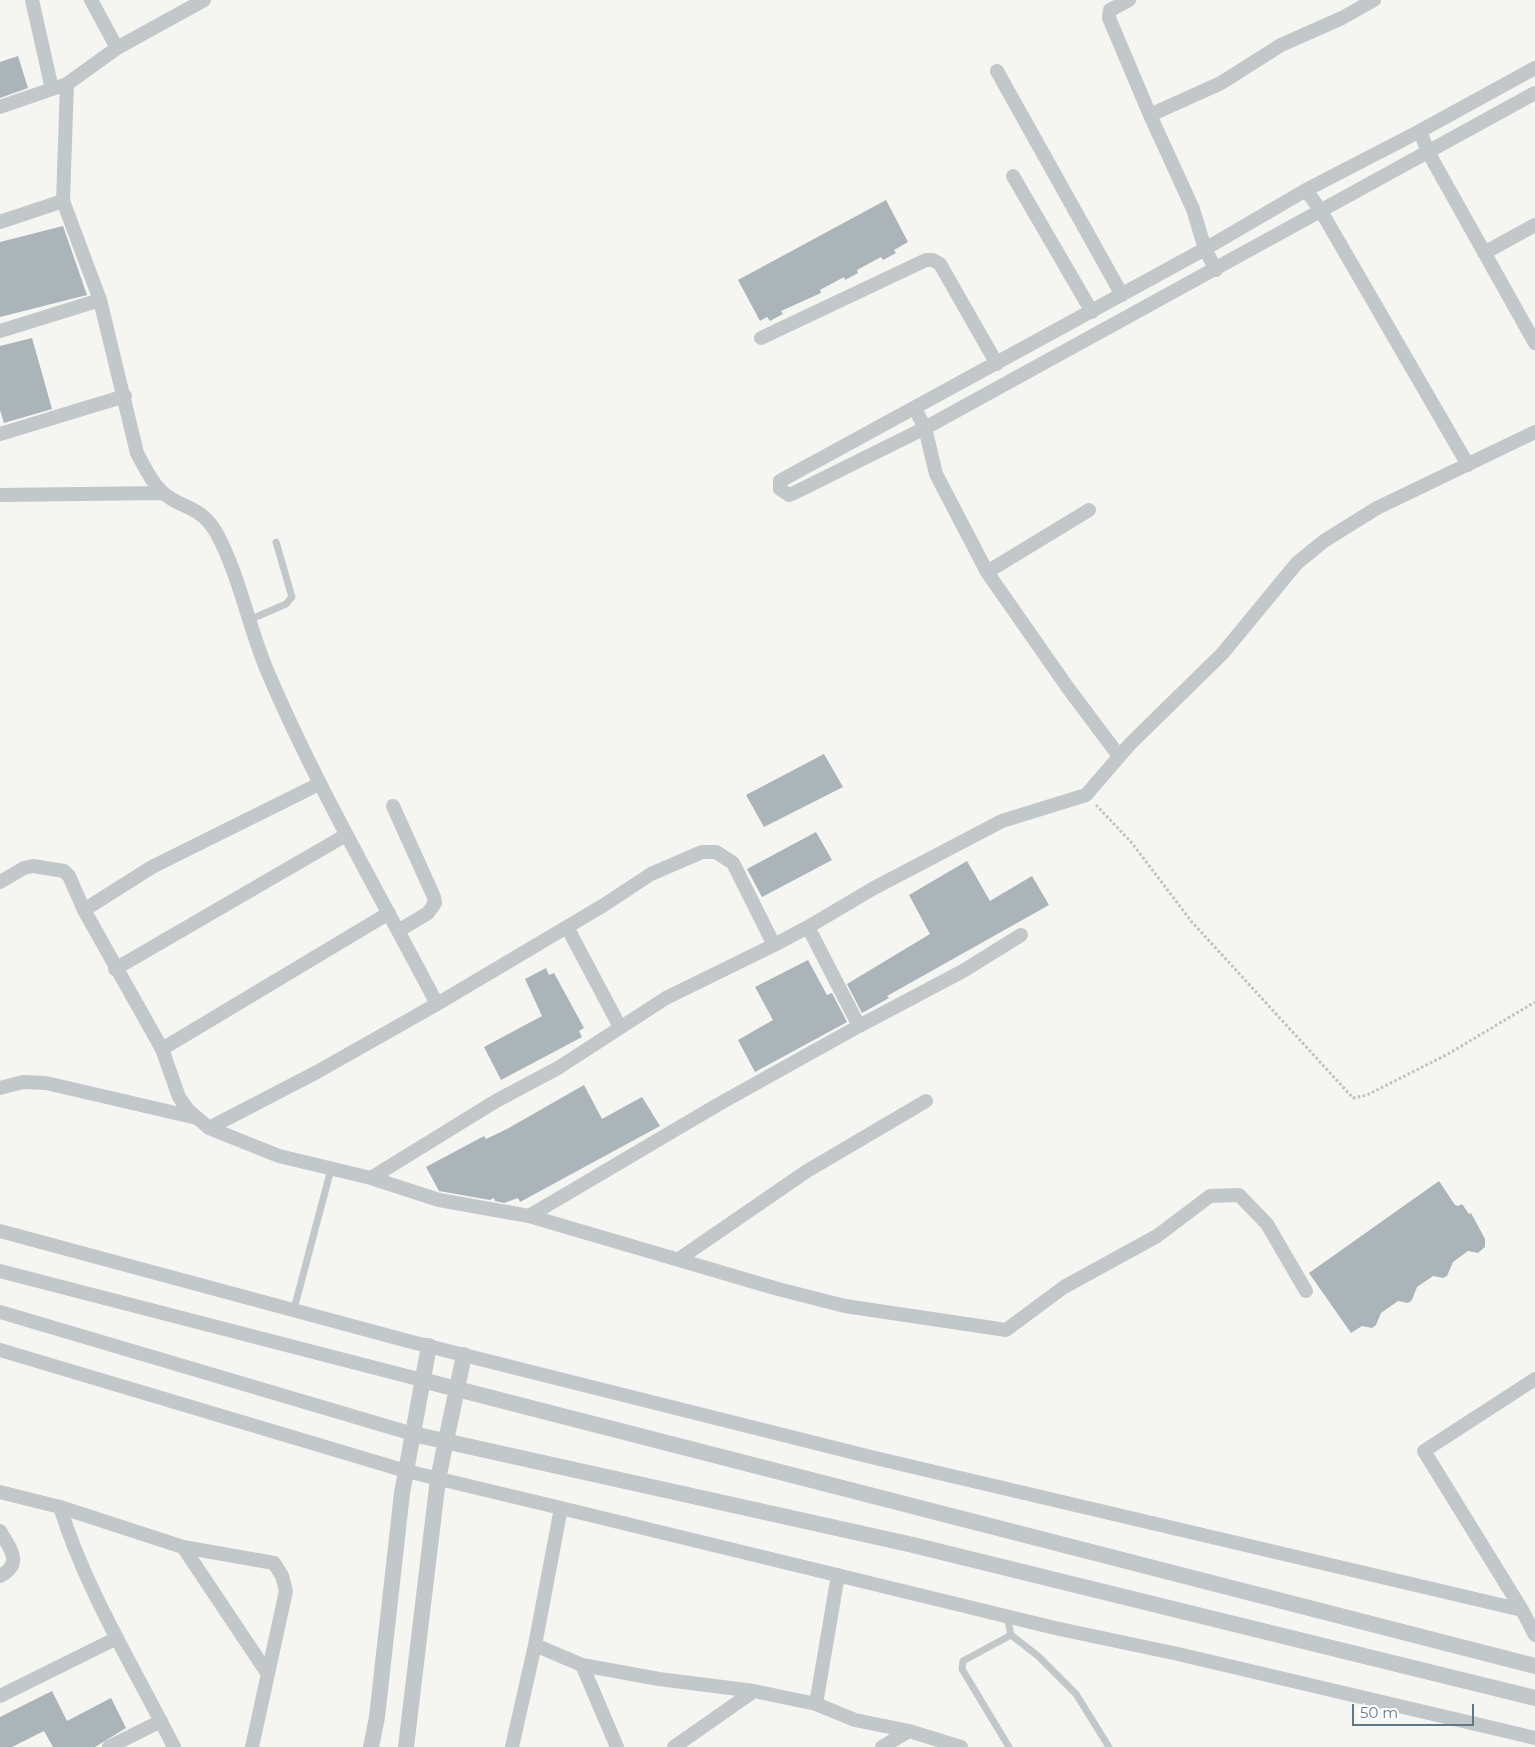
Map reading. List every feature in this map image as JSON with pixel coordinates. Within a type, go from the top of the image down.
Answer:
[{"type":"street","points":[[32,0],[52,89]]},
{"type":"street","points":[[91,0],[117,48]]},
{"type":"street","points":[[0,107],[67,84],[117,48],[204,0]]},
{"type":"street","points":[[1129,0],[1110,10],[1109,18],[1150,115],[1193,209],[1205,249],[1216,270]]},
{"type":"street","points":[[1150,115],[1221,83],[1281,45],[1342,18],[1374,0]]},
{"type":"street","points":[[1535,68],[1420,131],[1306,190],[1092,312],[780,481],[780,490],[789,495],[794,493],[925,428],[1216,270],[1535,93]]},
{"type":"street","points":[[997,72],[1122,295]]},
{"type":"street","points":[[67,84],[63,201],[100,300],[138,453],[148,474],[162,492],[202,514],[216,531],[226,551],[248,620],[266,668],[319,784],[437,1004]]},
{"type":"street","points":[[1420,131],[1428,152],[1535,343]]},
{"type":"street","points":[[1013,176],[1092,312]]},
{"type":"street","points":[[1306,190],[1321,211],[1468,464]]},
{"type":"street","points":[[0,222],[63,201]]},
{"type":"street","points":[[1484,253],[1535,225]]},
{"type":"street","points":[[761,338],[926,260],[933,260],[940,264],[997,364]]},
{"type":"street","points":[[0,331],[100,300]]},
{"type":"street","points":[[0,434],[125,396]]},
{"type":"street","points":[[915,409],[925,428],[936,474],[987,572],[1068,688],[1119,756]]},
{"type":"street","points":[[370,1178],[496,1101],[558,1068],[666,998],[774,945],[874,888],[1002,821],[1086,795],[1119,756],[1222,654],[1296,564],[1324,541],[1377,508],[1535,432]]},
{"type":"street","points":[[0,495],[162,492]]},
{"type":"street","points":[[987,572],[1089,510]]},
{"type":"street","points":[[84,910],[152,867],[319,784]]},
{"type":"street","points":[[393,806],[435,903],[428,914],[398,931]]},
{"type":"street","points":[[116,969],[346,834]]},
{"type":"street","points":[[209,1128],[317,1072],[437,1004],[567,927],[651,874],[702,852],[716,852],[733,863],[774,945]]},
{"type":"street","points":[[0,882],[24,868],[33,866],[64,871],[69,876],[84,910],[162,1049],[179,1097],[197,1118],[209,1128],[279,1156],[370,1178],[439,1200],[529,1216],[845,1306],[1006,1330],[1064,1287],[1157,1236],[1210,1196],[1239,1194],[1267,1224],[1306,1290]]},
{"type":"street","points":[[162,1049],[389,913]]},
{"type":"street","points":[[567,927],[620,1027]]},
{"type":"street","points":[[808,927],[859,1026]]},
{"type":"street","points":[[529,1216],[727,1100],[859,1026],[964,972],[1021,935]]},
{"type":"street","points":[[0,1088],[23,1082],[46,1083],[197,1118]]},
{"type":"street","points":[[679,1259],[807,1171],[926,1102]]},
{"type":"street","points":[[0,1231],[429,1346],[871,1457],[1522,1610]]},
{"type":"street","points":[[0,1271],[456,1390],[1535,1666]]},
{"type":"street","points":[[0,1312],[412,1434],[913,1545],[1535,1698]]},
{"type":"street","points":[[371,1747],[377,1717],[406,1471],[429,1346]]},
{"type":"street","points":[[0,1350],[406,1471],[1007,1616],[1535,1738]]},
{"type":"street","points":[[406,1747],[438,1479],[444,1442],[464,1355]]},
{"type":"street","points":[[1535,1378],[1424,1451],[1522,1610],[1535,1635]]},
{"type":"street","points":[[0,1492],[60,1507],[184,1547],[274,1563],[282,1576],[286,1591],[252,1747]]},
{"type":"street","points":[[60,1507],[68,1532],[117,1638],[174,1747]]},
{"type":"street","points":[[512,1747],[535,1644],[561,1508]]},
{"type":"street","points":[[0,1531],[13,1554],[14,1562],[12,1568],[0,1576]]},
{"type":"street","points":[[184,1547],[268,1674]]},
{"type":"street","points":[[816,1704],[838,1575]]},
{"type":"street","points":[[0,1696],[117,1638]]},
{"type":"street","points":[[535,1644],[582,1665],[659,1679],[754,1691],[816,1704],[855,1720],[909,1731],[961,1747]]},
{"type":"street","points":[[582,1665],[617,1747]]},
{"type":"street","points":[[674,1747],[754,1691]]},
{"type":"street","points":[[109,1747],[161,1720]]},
{"type":"street","points":[[882,1747],[909,1731]]},
{"type":"lane","points":[[248,620],[286,604],[292,597],[276,542]]},
{"type":"lane","points":[[294,1309],[331,1169]]},
{"type":"lane","points":[[1007,1616],[1010,1635],[1038,1656],[1076,1694],[1109,1747]]},
{"type":"lane","points":[[1009,1747],[962,1668],[963,1661],[1010,1635]]},
{"type":"path","points":[[1086,795],[1132,843],[1191,921],[1353,1098],[1367,1095],[1448,1054],[1535,1002]]},
{"type":"building","points":[[18,56],[28,88],[0,98],[0,62]]},
{"type":"building","points":[[886,200],[908,242],[894,250],[896,253],[883,260],[881,257],[857,270],[858,273],[845,280],[844,277],[820,290],[821,293],[781,311],[783,314],[770,321],[767,317],[760,321],[738,280]]},
{"type":"building","points":[[63,226],[87,295],[0,317],[0,242]]},
{"type":"building","points":[[32,338],[52,409],[4,423],[0,410],[0,346]]},
{"type":"building","points":[[824,754],[843,787],[764,827],[746,795]]},
{"type":"building","points":[[816,832],[832,860],[762,897],[747,869]]},
{"type":"building","points":[[967,861],[990,901],[1032,876],[1049,905],[887,996],[889,998],[862,1013],[847,984],[930,934],[909,895]]},
{"type":"building","points":[[808,960],[827,995],[832,993],[847,1022],[755,1072],[738,1040],[773,1020],[755,987]]},
{"type":"building","points":[[546,968],[549,975],[554,973],[584,1028],[579,1031],[582,1037],[501,1080],[484,1047],[542,1016],[525,979]]},
{"type":"building","points":[[584,1085],[602,1119],[642,1097],[660,1126],[520,1202],[518,1198],[504,1203],[495,1201],[494,1198],[490,1200],[439,1191],[426,1167],[484,1136],[486,1139],[507,1129]]},
{"type":"building","points":[[1439,1181],[1455,1205],[1462,1204],[1469,1214],[1471,1213],[1485,1239],[1485,1247],[1478,1253],[1468,1251],[1453,1262],[1447,1276],[1443,1278],[1433,1276],[1417,1287],[1412,1300],[1408,1303],[1398,1301],[1381,1313],[1376,1325],[1372,1328],[1362,1326],[1351,1333],[1309,1273]]},
{"type":"building","points":[[52,1691],[67,1721],[111,1698],[126,1728],[95,1747],[53,1747],[44,1731],[12,1747],[0,1747],[0,1717]]}]
